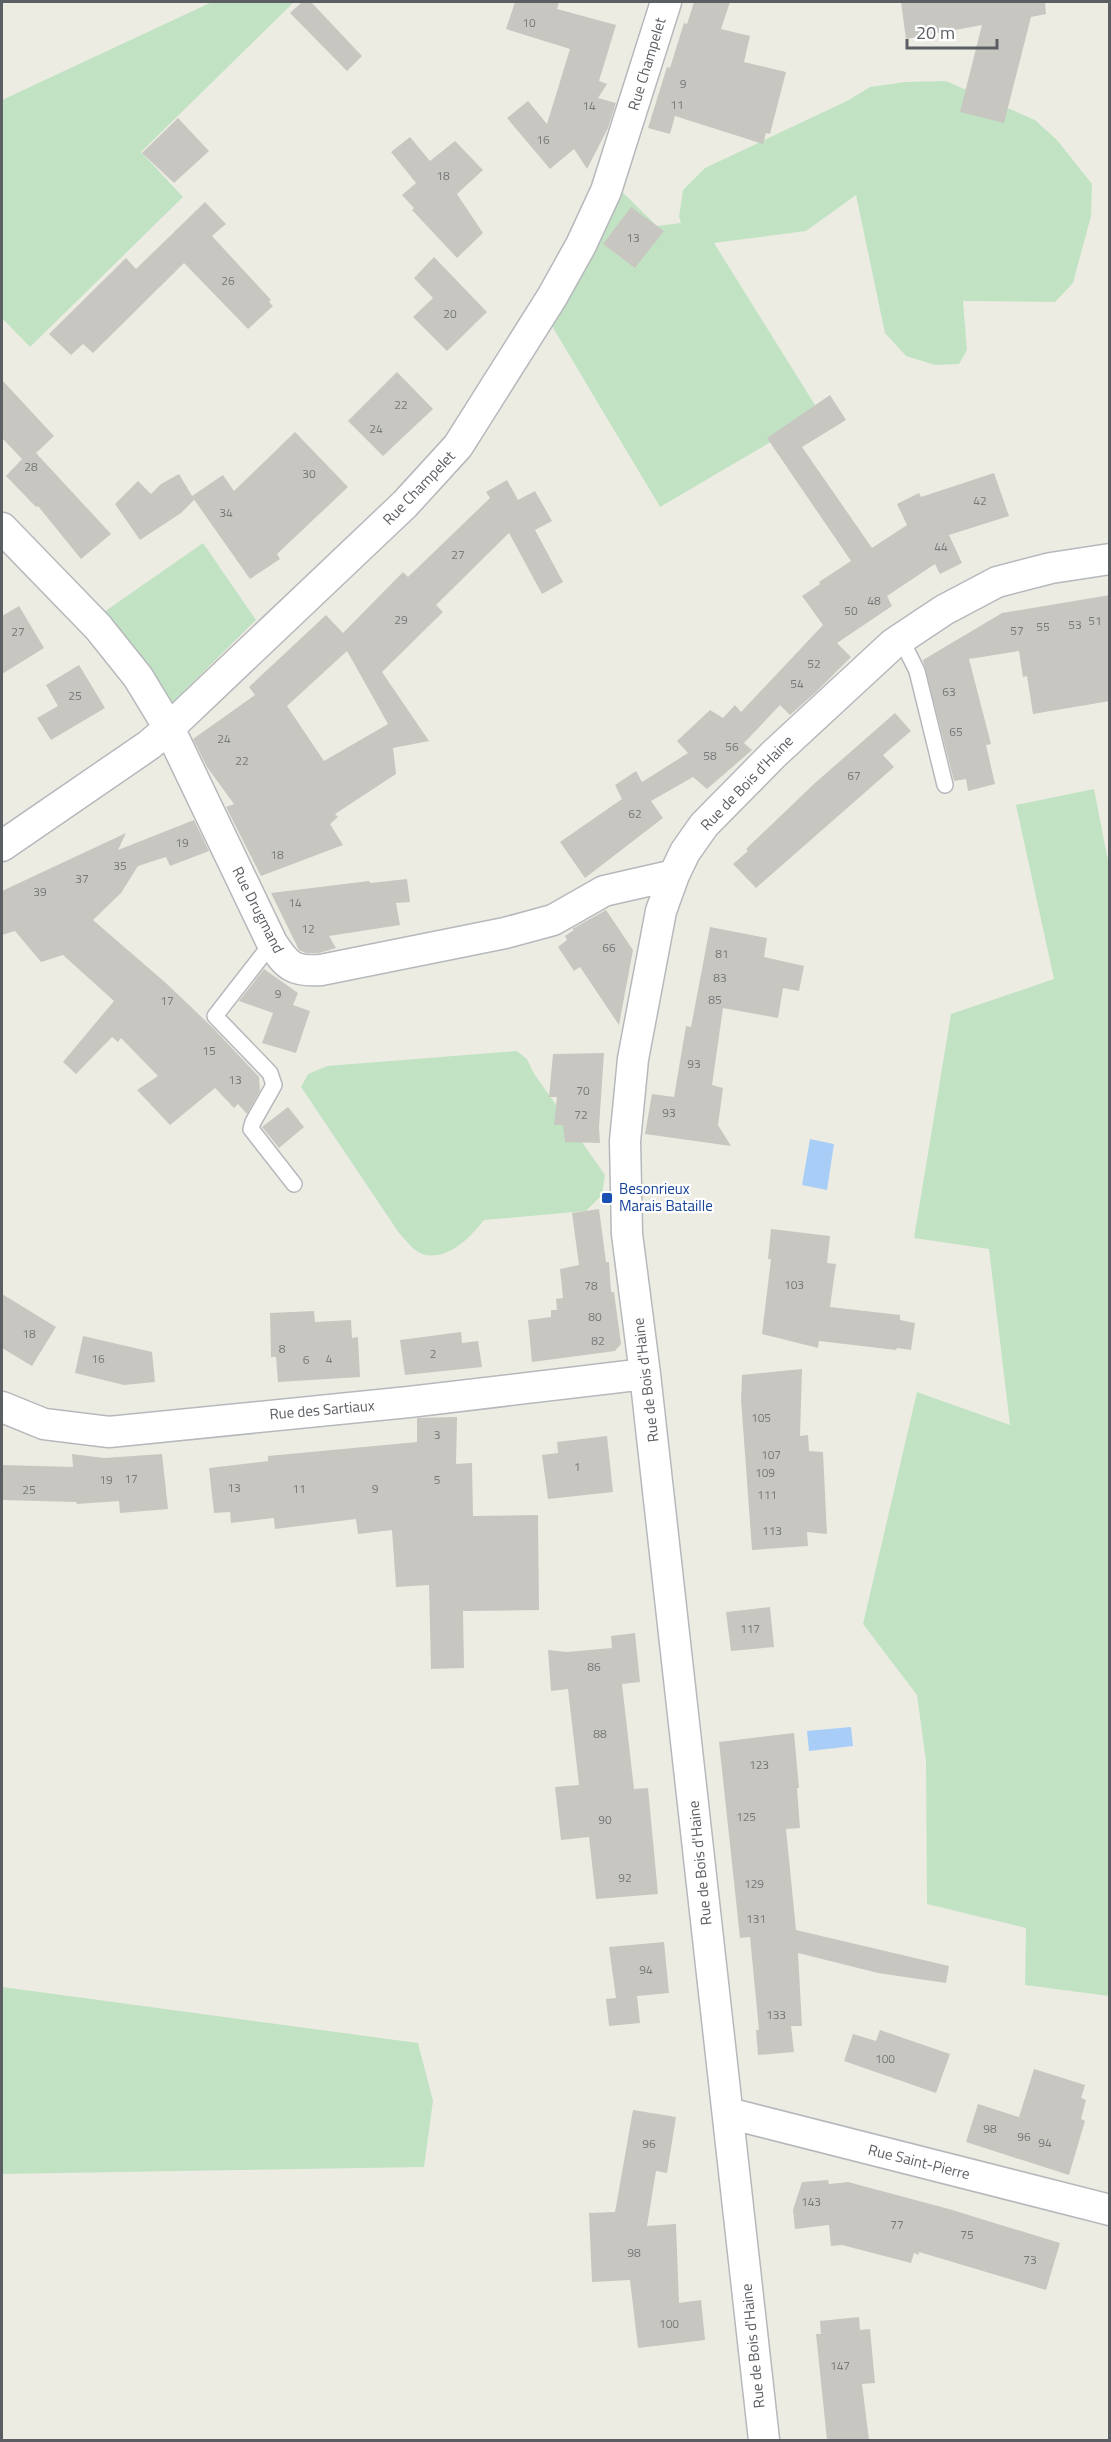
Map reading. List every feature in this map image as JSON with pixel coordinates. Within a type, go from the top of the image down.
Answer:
[{"type":"street","name":"Rue Champelet","points":[[2,846],[149,746],[430,480],[458,446],[552,297],[581,245],[606,191],[666,2]]},
{"type":"street","name":"Rue Drugmand","points":[[2,528],[98,627],[138,677],[169,728],[272,943],[291,967],[304,971],[321,970],[505,933],[553,920],[604,891],[674,875]]},
{"type":"street","name":"Rue de Bois d'Haine","points":[[764,2440],[645,1374],[627,1234],[626,1142],[633,1059],[661,911],[685,852],[712,817],[774,754],[901,639],[944,610],[997,582],[1051,568],[1110,559]]},
{"type":"street","name":"Rue des Sartiaux","points":[[2,1407],[44,1424],[74,1430],[109,1432],[409,1402],[645,1374]]},
{"type":"street","name":"Rue Saint-Pierre","points":[[728,2113],[1110,2210]]},
{"type":"lane","points":[[901,639],[917,671],[945,785]]},
{"type":"lane","points":[[272,943],[215,1016],[270,1073],[273,1079],[274,1085],[251,1129],[294,1184]]},
{"type":"green space","points":[[212,2],[294,2],[141,152],[183,197],[30,347],[2,318],[2,100]]},
{"type":"green space","points":[[946,81],[1035,120],[1057,140],[1092,184],[1091,216],[1073,283],[1055,302],[963,301],[967,350],[959,364],[935,365],[906,356],[885,333],[856,195],[806,231],[714,243],[820,413],[660,507],[543,311],[610,180],[657,226],[681,223],[679,217],[683,190],[705,168],[849,100],[870,87],[905,82]]},
{"type":"green space","points":[[203,543],[256,620],[172,703],[104,612]]},
{"type":"green space","points":[[1094,789],[1110,871],[1109,1996],[1025,1985],[1026,1928],[927,1904],[926,1761],[917,1695],[863,1624],[917,1392],[1010,1425],[989,1249],[914,1238],[951,1014],[1054,979],[1016,805]]},
{"type":"green space","points":[[517,1051],[527,1059],[533,1072],[605,1175],[602,1195],[586,1211],[484,1220],[465,1241],[448,1252],[439,1255],[420,1253],[399,1233],[301,1087],[308,1074],[327,1066]]},
{"type":"green space","points":[[2,1987],[418,2043],[433,2101],[424,2167],[2,2174]]},
{"type":"water","points":[[810,1139],[834,1144],[827,1190],[802,1185]]},
{"type":"water","points":[[851,1727],[853,1746],[809,1751],[807,1731]]},
{"type":"building","points":[[302,2],[311,2],[362,56],[347,71],[290,13]]},
{"type":"building","points":[[515,2],[559,2],[557,9],[616,25],[599,81],[607,84],[598,98],[616,103],[608,128],[587,169],[574,149],[550,169],[507,118],[528,101],[547,124],[570,49],[506,29]]},
{"type":"building","points":[[694,2],[730,2],[721,29],[750,36],[744,62],[786,72],[770,134],[766,133],[763,144],[675,116],[670,134],[648,128],[667,67],[670,68],[684,23],[687,24]]},
{"type":"building","points":[[901,2],[1045,2],[1046,14],[1031,17],[1004,123],[960,112],[982,25],[906,39]]},
{"type":"building","points":[[178,118],[209,151],[174,183],[142,153]]},
{"type":"building","points":[[410,137],[430,161],[455,141],[483,170],[457,194],[483,233],[457,258],[412,210],[414,208],[402,195],[416,183],[391,152]]},
{"type":"building","points":[[205,202],[226,224],[212,236],[271,300],[269,302],[273,306],[248,329],[184,263],[93,353],[83,344],[71,355],[49,334],[126,258],[136,269]]},
{"type":"building","points":[[631,207],[664,231],[635,268],[603,244]]},
{"type":"building","points":[[434,257],[487,312],[447,351],[413,317],[433,298],[414,278]]},
{"type":"building","points":[[397,372],[433,409],[383,456],[348,421]]},
{"type":"building","points":[[2,380],[54,436],[36,453],[111,534],[81,559],[38,506],[36,507],[6,476],[22,459],[2,438]]},
{"type":"building","points":[[830,395],[846,420],[802,447],[872,548],[907,525],[897,504],[919,493],[921,497],[994,473],[1009,516],[949,535],[962,563],[940,574],[935,564],[887,596],[892,606],[837,643],[851,657],[816,692],[790,715],[780,705],[744,743],[752,750],[707,789],[693,777],[651,801],[663,818],[585,878],[560,842],[622,799],[615,785],[636,771],[642,782],[688,753],[677,741],[710,710],[723,718],[735,705],[741,712],[823,625],[802,596],[851,561],[767,438]]},
{"type":"building","points":[[295,432],[348,487],[277,554],[280,559],[250,579],[193,498],[194,500],[181,513],[140,540],[115,504],[138,481],[151,494],[161,484],[179,474],[192,496],[223,475],[234,491]]},
{"type":"building","points":[[507,480],[518,500],[535,491],[552,521],[535,530],[563,582],[542,594],[509,533],[436,605],[443,612],[382,672],[429,741],[393,748],[396,774],[335,814],[338,817],[330,824],[343,845],[261,876],[226,807],[234,804],[207,767],[193,739],[255,695],[249,687],[326,615],[343,633],[403,572],[408,577],[490,498],[486,492]],"holes":[[[347,651],[388,724],[324,761],[287,706]]]},
{"type":"building","points":[[1110,595],[1110,701],[1033,714],[1027,676],[1023,677],[1019,651],[969,659],[991,744],[986,745],[995,784],[968,791],[966,779],[954,781],[923,660],[1002,613]]},
{"type":"building","points":[[19,606],[44,648],[2,674],[2,616]]},
{"type":"building","points":[[79,665],[105,708],[51,740],[37,718],[58,706],[46,685]]},
{"type":"building","points":[[895,713],[911,731],[883,755],[894,767],[756,888],[733,864],[815,783]]},
{"type":"building","points":[[194,820],[209,851],[170,866],[166,857],[138,866],[121,893],[93,920],[167,984],[259,1077],[260,1091],[247,1114],[238,1104],[234,1108],[215,1088],[170,1125],[137,1090],[158,1076],[121,1038],[118,1042],[112,1037],[76,1074],[63,1062],[114,1001],[63,955],[41,962],[15,931],[2,935],[2,891],[126,833],[118,850]]},
{"type":"building","points":[[407,879],[410,902],[396,903],[400,925],[329,936],[336,948],[319,953],[306,953],[299,950],[271,893],[369,881],[370,883]]},
{"type":"building","points":[[606,910],[633,950],[619,1025],[580,967],[574,971],[558,947],[567,940],[565,936],[574,930],[572,929]]},
{"type":"building","points":[[710,927],[767,938],[764,957],[804,966],[799,991],[783,988],[778,1018],[723,1008],[712,1085],[723,1088],[718,1125],[731,1146],[645,1134],[652,1094],[674,1097],[686,1026],[691,1027]]},
{"type":"building","points":[[264,969],[298,993],[293,1005],[310,1011],[296,1053],[262,1043],[273,1013],[239,1001]]},
{"type":"building","points":[[604,1053],[600,1143],[565,1142],[563,1125],[554,1125],[557,1097],[549,1097],[553,1054]]},
{"type":"building","points":[[288,1107],[304,1127],[279,1148],[262,1127]]},
{"type":"building","points":[[599,1209],[621,1344],[615,1351],[532,1362],[528,1320],[551,1317],[551,1310],[557,1310],[556,1299],[563,1298],[560,1269],[579,1265],[572,1213]]},
{"type":"building","points":[[771,1229],[830,1236],[827,1263],[836,1264],[830,1307],[900,1315],[900,1320],[915,1323],[911,1350],[819,1341],[818,1348],[762,1334],[771,1259],[768,1259]]},
{"type":"building","points":[[2,1294],[56,1327],[32,1366],[2,1348]]},
{"type":"building","points":[[314,1311],[315,1322],[351,1320],[352,1338],[358,1337],[360,1377],[278,1382],[276,1357],[271,1357],[270,1313]]},
{"type":"building","points":[[461,1332],[462,1343],[478,1341],[482,1367],[405,1375],[400,1340]]},
{"type":"building","points":[[83,1336],[152,1352],[155,1382],[124,1385],[75,1373]]},
{"type":"building","points":[[802,1369],[800,1436],[808,1435],[809,1451],[823,1452],[827,1534],[807,1532],[808,1546],[752,1550],[741,1399],[742,1375]]},
{"type":"building","points":[[457,1417],[456,1464],[472,1463],[473,1516],[538,1515],[539,1610],[463,1611],[464,1668],[431,1669],[429,1585],[396,1587],[392,1530],[358,1534],[356,1519],[275,1529],[274,1518],[231,1523],[230,1512],[214,1513],[209,1468],[268,1461],[268,1456],[417,1442],[417,1418]]},
{"type":"building","points":[[607,1436],[613,1492],[548,1499],[542,1455],[558,1453],[557,1442]]},
{"type":"building","points":[[72,1454],[104,1458],[162,1454],[168,1509],[120,1513],[119,1501],[77,1504],[76,1502],[2,1500],[2,1465],[73,1467]]},
{"type":"building","points":[[770,1607],[774,1647],[731,1651],[726,1612]]},
{"type":"building","points":[[635,1633],[640,1682],[622,1684],[634,1789],[648,1788],[658,1894],[596,1899],[589,1837],[561,1840],[555,1787],[579,1785],[568,1689],[551,1691],[548,1650],[567,1652],[612,1648],[611,1636]]},
{"type":"building","points":[[794,1733],[800,1828],[786,1829],[796,1930],[949,1966],[946,1983],[878,1973],[798,1953],[802,2026],[791,2026],[794,2052],[758,2055],[756,2030],[759,2030],[750,1937],[740,1938],[719,1742]]},
{"type":"building","points":[[664,1942],[669,1993],[616,1998],[609,1947]]},
{"type":"building","points":[[637,1996],[640,2023],[609,2026],[606,1999]]},
{"type":"building","points":[[880,2030],[950,2054],[936,2093],[844,2061],[853,2034],[876,2041]]},
{"type":"building","points":[[1034,2069],[1085,2085],[1081,2098],[1086,2100],[1081,2119],[1085,2121],[1069,2175],[966,2142],[978,2104],[1019,2117]]},
{"type":"building","points":[[633,2110],[676,2117],[667,2173],[656,2171],[647,2226],[676,2224],[679,2303],[701,2300],[705,2340],[638,2348],[630,2280],[592,2282],[589,2213],[615,2212]]},
{"type":"building","points":[[828,2180],[829,2184],[848,2182],[949,2209],[1060,2243],[1046,2290],[919,2252],[919,2255],[914,2253],[911,2263],[842,2245],[831,2246],[829,2225],[795,2229],[793,2210],[802,2182]]},
{"type":"building","points":[[859,2317],[860,2330],[870,2329],[875,2383],[862,2384],[869,2440],[827,2440],[816,2334],[821,2334],[820,2321]]},
{"type":"place","name":"Besonrieux Marais Bataille","points":[[607,1198]]}]
